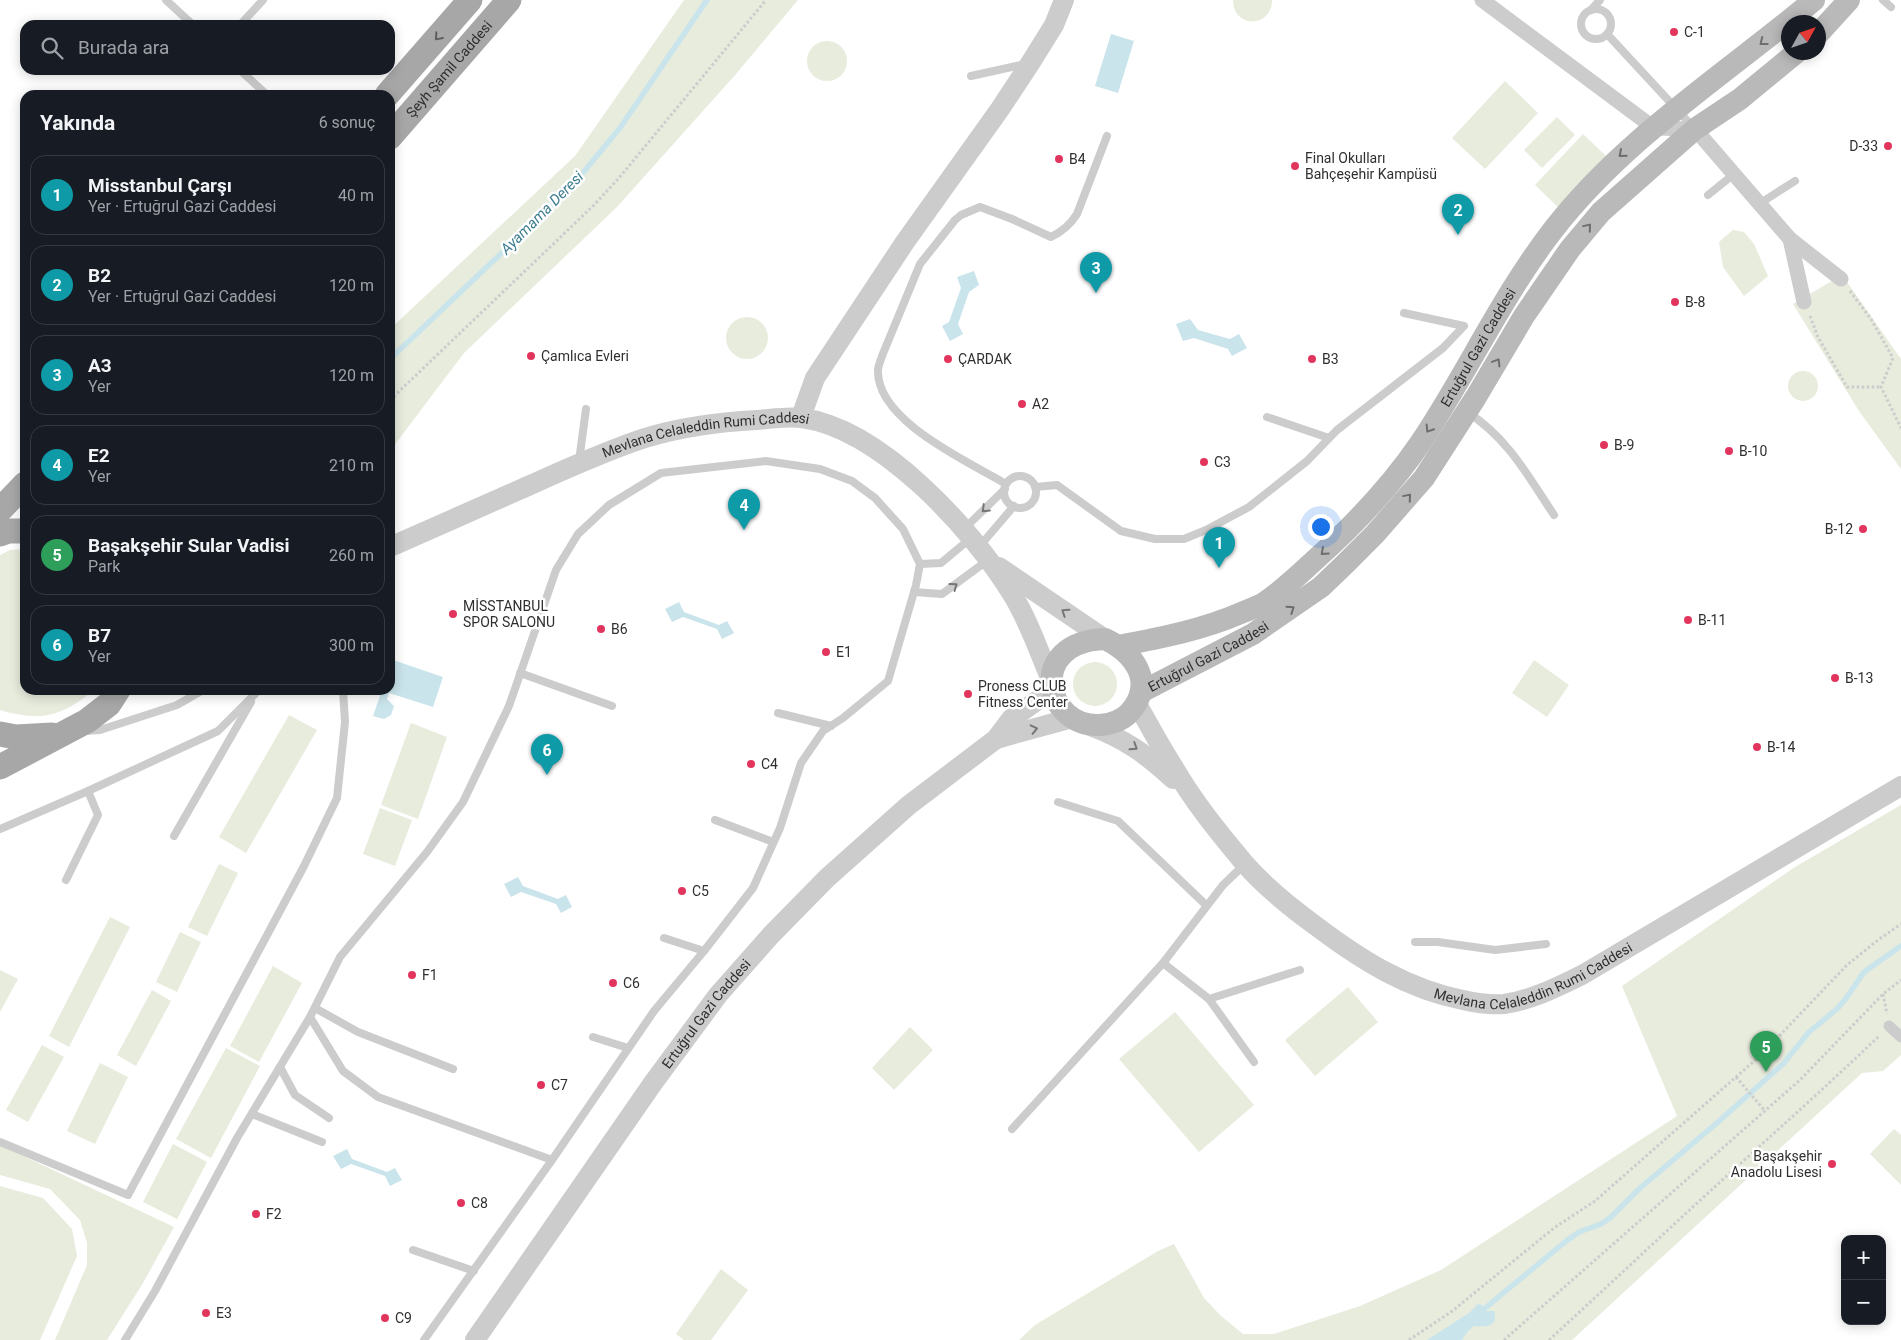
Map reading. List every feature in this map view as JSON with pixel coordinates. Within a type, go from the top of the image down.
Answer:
[{"type":"main road","points":[[391,90],[470,0]]},
{"type":"main road","name":"Şeyh Şamil Caddesi","points":[[395,131],[508,0]]},
{"type":"main road","name":"Ertuğrul Gazi Caddesi","points":[[1112,642],[1168,636],[1217,624],[1263,604],[1336,541],[1379,496],[1406,464],[1422,441],[1496,317],[1554,229],[1619,156],[1814,0]]},
{"type":"main road","points":[[1826,25],[1849,0]]},
{"type":"main road","name":"Ertuğrul Gazi Caddesi","points":[[1139,698],[1253,634],[1321,587],[1375,534],[1424,478],[1467,412],[1524,316],[1570,249],[1601,212],[1648,168],[1695,129],[1740,99],[1787,60]]},
{"type":"main road","points":[[0,510],[20,489]]},
{"type":"main road","points":[[0,534],[8,531],[20,531]]},
{"type":"main road","points":[[1088,640],[1112,642],[1131,656],[1139,669],[1139,698],[1127,715],[1119,721],[1105,725],[1081,722],[1060,707],[1052,685],[1054,665],[1061,655],[1073,646],[1088,640]]},
{"type":"main road","points":[[0,767],[87,721],[113,697]]},
{"type":"main road","points":[[0,734],[16,737],[62,735]]},
{"type":"street","points":[[801,418],[815,378],[820,370],[905,242],[1000,109],[1031,62],[1054,25],[1064,0]]},
{"type":"street","points":[[1482,0],[1654,128],[1695,129],[1790,239],[1841,279]]},
{"type":"street","points":[[1790,239],[1804,302]]},
{"type":"street","name":"Mevlana Celaleddin Rumi Caddesi","points":[[395,545],[579,463],[645,438],[695,426],[801,418],[832,426],[867,443],[907,474],[976,544]]},
{"type":"street","points":[[976,544],[1112,642]]},
{"type":"street","points":[[976,544],[1013,596],[1052,685],[1011,719],[996,739]]},
{"type":"street","name":"Mevlana Celaleddin Rumi Caddesi","points":[[1139,698],[1172,766],[1194,800],[1245,864],[1274,894],[1342,946],[1379,970],[1412,986],[1446,997],[1478,1003],[1504,1004],[1539,995],[1582,975],[1901,786]]},
{"type":"street","points":[[996,739],[1081,722]]},
{"type":"street","name":"Mevlana Celaleddin Rumi Caddesi","points":[[1081,722],[1116,736],[1135,747],[1154,762],[1194,800]]},
{"type":"street","name":"Ertuğrul Gazi Caddesi","points":[[475,1340],[652,1083],[718,995],[770,935],[826,878],[909,805],[996,739]]},
{"type":"street","points":[[1889,1026],[1901,1037]]},
{"type":"lane","points":[[166,0],[188,20]]},
{"type":"lane","points":[[245,20],[264,0]]},
{"type":"lane","points":[[1591,10],[1600,10],[1608,16],[1611,25],[1607,34],[1603,37],[1593,39],[1584,34],[1580,26],[1586,12],[1591,10],[1600,0]]},
{"type":"lane","points":[[1883,0],[1891,7]]},
{"type":"lane","points":[[1607,34],[1695,129]]},
{"type":"lane","points":[[970,76],[1031,62]]},
{"type":"lane","points":[[245,75],[262,90]]},
{"type":"lane","points":[[1006,486],[927,439],[891,406],[882,389],[878,370],[880,362],[920,264],[955,220],[961,215],[980,207],[1051,237],[1070,224],[1077,214],[1107,136]]},
{"type":"lane","points":[[1708,195],[1734,174]]},
{"type":"lane","points":[[1759,204],[1795,180]]},
{"type":"lane","points":[[1035,487],[1057,485],[1121,531],[1156,539],[1184,539],[1249,507],[1307,461],[1337,430],[1443,348],[1464,326],[1404,313]]},
{"type":"lane","points":[[579,463],[586,409]]},
{"type":"lane","points":[[1467,412],[1481,421],[1503,441],[1554,515]]},
{"type":"lane","points":[[1267,416],[1329,438]]},
{"type":"lane","points":[[125,1340],[155,1291],[237,1138],[310,1017],[340,956],[427,852],[462,802],[509,706],[556,570],[578,534],[608,504],[661,473],[766,461],[820,469],[852,482],[875,498],[903,529],[920,564],[914,592],[888,681],[823,731],[801,764],[773,842],[753,888],[654,1011],[552,1160],[424,1340]]},
{"type":"lane","points":[[914,592],[942,594],[976,544],[1006,486],[1014,477],[1024,476],[1033,482],[1036,492],[1032,502],[1024,507],[1014,506],[1006,499],[1006,486]]},
{"type":"lane","points":[[920,564],[940,564],[976,544],[1014,506]]},
{"type":"lane","points":[[520,673],[612,706]]},
{"type":"lane","points":[[62,735],[100,730],[177,705],[194,695]]},
{"type":"lane","points":[[0,829],[218,731],[251,695]]},
{"type":"lane","points":[[174,836],[253,695]]},
{"type":"lane","points":[[0,1142],[128,1195],[304,866],[337,798],[345,722],[343,695]]},
{"type":"lane","points":[[778,713],[831,726]]},
{"type":"lane","points":[[66,880],[98,815],[88,791]]},
{"type":"lane","points":[[1058,802],[1118,821],[1206,905]]},
{"type":"lane","points":[[715,820],[773,842]]},
{"type":"lane","points":[[1012,1129],[1163,963],[1206,905],[1245,864]]},
{"type":"lane","points":[[664,938],[704,951]]},
{"type":"lane","points":[[1415,942],[1438,942],[1495,950],[1546,944]]},
{"type":"lane","points":[[1163,963],[1209,999],[1254,1062]]},
{"type":"lane","points":[[1209,999],[1300,970]]},
{"type":"lane","points":[[315,1008],[358,1032],[453,1069]]},
{"type":"lane","points":[[310,1017],[343,1071],[378,1097],[552,1160]]},
{"type":"lane","points":[[593,1037],[628,1048]]},
{"type":"lane","points":[[280,1067],[295,1095],[329,1118]]},
{"type":"lane","points":[[252,1114],[322,1142]]},
{"type":"lane","points":[[413,1250],[474,1271]]},
{"type":"path","points":[[395,395],[593,206],[619,178],[766,0]]},
{"type":"path","points":[[1841,279],[1871,319],[1893,358],[1881,387],[1901,428]]},
{"type":"path","points":[[1804,302],[1818,337],[1847,387],[1881,387]]},
{"type":"path","points":[[1409,1340],[1451,1312],[1554,1228],[1595,1201],[1761,1055],[1847,965],[1901,924]]},
{"type":"path","points":[[1504,1340],[1800,1080],[1884,994],[1901,980]]},
{"type":"path","points":[[1548,1340],[1618,1278],[1720,1182],[1815,1098],[1889,1026]]},
{"type":"path","points":[[1736,1077],[1764,1110]]},
{"type":"shaded area","points":[[684,0],[798,0],[736,74],[617,207],[464,353],[395,444],[395,324],[575,156]]},
{"type":"shaded area","points":[[1233,0],[1272,0],[1266,16],[1260,20],[1252,21],[1245,20],[1239,16]]},
{"type":"shaded area","points":[[827,41],[841,47],[847,61],[841,75],[827,81],[813,75],[807,61],[813,47]]},
{"type":"shaded area","points":[[1505,81],[1538,113],[1485,169],[1452,138]]},
{"type":"shaded area","points":[[1557,117],[1575,135],[1542,168],[1524,150]]},
{"type":"shaded area","points":[[1583,134],[1607,157],[1559,208],[1535,185]]},
{"type":"shaded area","points":[[1733,230],[1744,232],[1754,244],[1768,276],[1744,296],[1723,267],[1719,242]]},
{"type":"shaded area","points":[[1842,275],[1901,359],[1901,469],[1859,411],[1793,304]]},
{"type":"shaded area","points":[[747,317],[762,323],[768,338],[762,353],[747,359],[732,353],[726,338],[732,323]]},
{"type":"shaded area","points":[[1803,371],[1814,375],[1818,386],[1814,397],[1803,401],[1792,397],[1788,386],[1792,375]]},
{"type":"shaded area","points":[[20,549],[20,695],[87,695],[71,706],[50,715],[27,716],[0,710],[0,555],[10,550]]},
{"type":"shaded area","points":[[1534,660],[1569,685],[1547,717],[1512,693]]},
{"type":"shaded area","points":[[1091,662],[1099,662],[1111,668],[1117,684],[1111,700],[1099,706],[1091,706],[1079,700],[1073,688],[1073,680],[1079,668]]},
{"type":"shaded area","points":[[289,715],[317,730],[246,853],[219,837]]},
{"type":"shaded area","points":[[411,723],[447,737],[418,819],[381,805]]},
{"type":"shaded area","points":[[1901,805],[1901,1055],[1883,1071],[1862,1073],[1572,1340],[1019,1340],[1035,1325],[1158,1251],[1174,1244],[1204,1298],[1220,1315],[1243,1334],[1274,1334],[1360,1306],[1441,1270],[1677,1116],[1622,986],[1795,867]]},
{"type":"shaded area","points":[[380,808],[412,820],[395,866],[363,854]]},
{"type":"shaded area","points":[[219,864],[238,873],[207,936],[188,927]]},
{"type":"shaded area","points":[[110,917],[130,927],[69,1047],[49,1036]]},
{"type":"shaded area","points":[[180,932],[201,942],[177,992],[156,982]]},
{"type":"shaded area","points":[[273,966],[302,983],[259,1062],[230,1046]]},
{"type":"shaded area","points":[[0,970],[18,979],[0,1012]]},
{"type":"shaded area","points":[[1348,987],[1378,1022],[1315,1076],[1285,1040]]},
{"type":"shaded area","points":[[152,990],[171,1001],[136,1066],[117,1055]]},
{"type":"shaded area","points":[[1175,1012],[1254,1105],[1199,1152],[1119,1059]]},
{"type":"shaded area","points":[[910,1027],[933,1050],[894,1090],[872,1068]]},
{"type":"shaded area","points":[[42,1045],[64,1057],[28,1122],[6,1110]]},
{"type":"shaded area","points":[[226,1048],[260,1066],[211,1158],[176,1139]]},
{"type":"shaded area","points":[[100,1063],[128,1077],[95,1144],[67,1131]]},
{"type":"shaded area","points":[[1894,1129],[1901,1135],[1901,1185],[1870,1154]]},
{"type":"shaded area","points":[[173,1144],[207,1162],[177,1219],[143,1202]]},
{"type":"shaded area","points":[[0,1145],[174,1227],[143,1283],[107,1340],[55,1340],[87,1265],[87,1243],[80,1220],[50,1189],[0,1175]]},
{"type":"shaded area","points":[[0,1186],[43,1198],[72,1229],[77,1256],[40,1340],[0,1340]]},
{"type":"shaded area","points":[[721,1269],[748,1290],[711,1340],[684,1340],[676,1334]]},
{"type":"water","points":[[1111,34],[1134,41],[1118,93],[1095,86]]},
{"type":"water","points":[[974,271],[979,285],[969,292],[958,324],[963,334],[950,341],[942,326],[949,322],[961,288],[957,277]]},
{"type":"water","points":[[1190,319],[1198,330],[1230,339],[1239,334],[1247,348],[1232,356],[1228,349],[1194,338],[1183,341],[1176,324]]},
{"type":"water","points":[[679,602],[684,612],[719,625],[727,621],[734,633],[722,639],[717,629],[683,617],[672,622],[665,609]]},
{"type":"water","points":[[395,661],[443,677],[433,707],[395,695]]},
{"type":"water","points":[[380,695],[388,695],[387,699],[394,706],[391,715],[384,719],[373,716]]},
{"type":"water","points":[[518,877],[523,886],[558,899],[566,895],[572,907],[561,913],[556,904],[521,892],[511,897],[504,884]]},
{"type":"water","points":[[347,1149],[352,1159],[387,1172],[395,1168],[402,1180],[390,1186],[385,1176],[351,1164],[341,1169],[333,1156]]},
{"type":"water","points":[[1478,1304],[1482,1305],[1486,1311],[1494,1311],[1495,1320],[1493,1323],[1487,1326],[1474,1326],[1462,1340],[1427,1340],[1469,1313]]},
{"type":"waterway","name":"Ayamama Deresi","points":[[395,354],[571,187],[620,128],[707,0]]},
{"type":"waterway","points":[[1484,1309],[1565,1242],[1579,1232],[1601,1224],[1610,1218],[1639,1189],[1783,1064],[1809,1032],[1838,1008],[1864,972],[1901,946]]},
{"type":"place","name":"C-1","points":[[1674,32]]},
{"type":"place","name":"D-33","points":[[1888,146]]},
{"type":"place","name":"B4","points":[[1059,159]]},
{"type":"place","name":"Final Okulları Bahçeşehir Kampüsü","points":[[1295,166]]},
{"type":"place","name":"B2","points":[[1458,235]]},
{"type":"place","name":"A3","points":[[1096,293]]},
{"type":"place","name":"B-8","points":[[1675,302]]},
{"type":"place","name":"Çamlıca Evleri","points":[[531,356]]},
{"type":"place","name":"ÇARDAK","points":[[948,359]]},
{"type":"place","name":"B3","points":[[1312,359]]},
{"type":"place","name":"A2","points":[[1022,404]]},
{"type":"place","name":"B-9","points":[[1604,445]]},
{"type":"place","name":"B-10","points":[[1729,451]]},
{"type":"place","name":"C3","points":[[1204,462]]},
{"type":"place","name":"B-12","points":[[1863,529]]},
{"type":"place","name":"E2","points":[[744,530]]},
{"type":"place","name":"Misstanbul Çarşı","points":[[1219,568]]},
{"type":"place","name":"MİSSTANBUL SPOR SALONU","points":[[453,614]]},
{"type":"place","name":"B-11","points":[[1688,620]]},
{"type":"place","name":"B6","points":[[601,629]]},
{"type":"place","name":"E1","points":[[826,652]]},
{"type":"place","name":"B-13","points":[[1835,678]]},
{"type":"place","name":"Proness CLUB Fitness Center","points":[[968,694]]},
{"type":"place","name":"B-14","points":[[1757,747]]},
{"type":"place","name":"C4","points":[[751,764]]},
{"type":"place","name":"B7","points":[[547,775]]},
{"type":"place","name":"C5","points":[[682,891]]},
{"type":"place","name":"F1","points":[[412,975]]},
{"type":"place","name":"C6","points":[[613,983]]},
{"type":"place","name":"Başakşehir Sular Vadisi","points":[[1766,1072]]},
{"type":"place","name":"C7","points":[[541,1085]]},
{"type":"place","name":"Başakşehir Anadolu Lisesi","points":[[1832,1164]]},
{"type":"place","name":"C8","points":[[461,1203]]},
{"type":"place","name":"F2","points":[[256,1214]]},
{"type":"place","name":"E3","points":[[206,1313]]},
{"type":"place","name":"C9","points":[[385,1318]]}]
